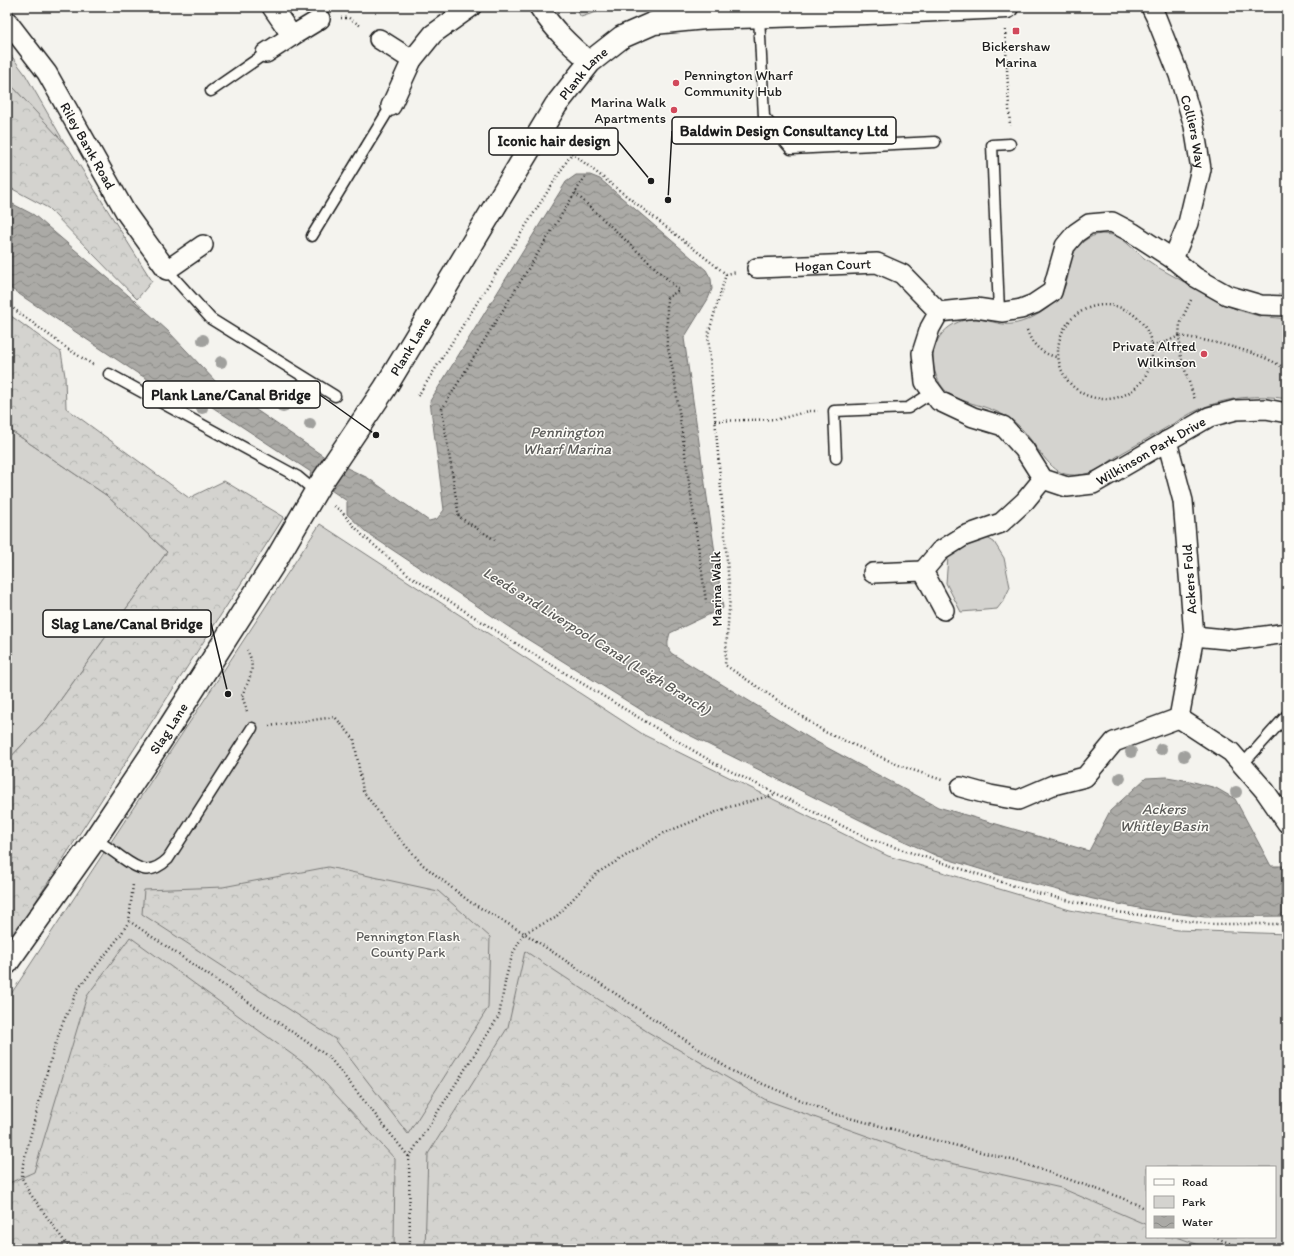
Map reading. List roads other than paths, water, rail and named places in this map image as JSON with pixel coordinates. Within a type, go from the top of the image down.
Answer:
[{"type":"street","points":[[272,7],[292,36]]},
{"type":"street","points":[[391,106],[412,60],[433,34],[471,7]]},
{"type":"street","points":[[539,7],[567,43],[590,62]]},
{"type":"street","name":"Plank Lane","points":[[317,489],[386,388],[556,106],[590,62],[622,37],[654,24],[705,18],[866,10],[1006,7]]},
{"type":"street","name":"Colliers Way","points":[[1151,7],[1179,75],[1194,126],[1201,169],[1188,223],[1172,259]]},
{"type":"street","points":[[266,53],[320,19]]},
{"type":"street","name":"Riley Bank Road","points":[[7,22],[47,73],[126,213],[167,270]]},
{"type":"street","points":[[379,39],[412,60]]},
{"type":"street","points":[[873,573],[924,571],[940,551],[964,536],[1001,523],[1025,501],[1043,479],[1024,449],[1003,426],[973,417],[939,401],[925,382],[922,353],[930,328],[939,312],[976,308],[1003,312],[1025,308],[1034,304],[1052,292],[1066,246],[1076,233],[1089,224],[1112,222],[1133,233],[1172,259],[1195,277],[1227,295],[1261,305],[1287,306]]},
{"type":"street","points":[[167,270],[203,245]]},
{"type":"street","name":"Hogan Court","points":[[757,268],[877,263],[902,274],[939,312]]},
{"type":"street","name":"Wilkinson Park Drive","points":[[1043,479],[1067,487],[1093,484],[1209,417],[1236,410],[1266,409],[1287,413]]},
{"type":"street","name":"Ackers Fold","points":[[1167,441],[1183,501],[1194,636],[1179,718]]},
{"type":"street","name":"Slag Lane","points":[[7,963],[95,839],[165,734],[273,564],[317,489]]},
{"type":"street","points":[[924,571],[944,610]]},
{"type":"street","points":[[1194,636],[1235,640],[1287,632]]},
{"type":"street","points":[[961,787],[990,795],[1018,800],[1053,785],[1084,777],[1114,742],[1179,718],[1231,752],[1265,791],[1287,823]]},
{"type":"lane","points":[[760,16],[764,117],[792,149],[935,142]]},
{"type":"lane","points":[[211,91],[266,53]]},
{"type":"lane","points":[[312,236],[391,106]]},
{"type":"lane","points":[[999,311],[992,145],[1010,144]]},
{"type":"lane","name":"Riley Bank Road","points":[[167,270],[212,319],[335,396]]},
{"type":"lane","points":[[109,374],[298,477],[317,489]]},
{"type":"lane","points":[[836,458],[834,411],[908,408],[933,392]]},
{"type":"lane","points":[[1242,764],[1287,715]]},
{"type":"lane","points":[[95,839],[136,868],[144,870],[153,869],[162,865],[168,859],[252,728]]},
{"type":"water","points":[[576,175],[590,175],[600,179],[706,270],[711,279],[712,289],[708,299],[684,338],[723,608],[670,633],[668,646],[671,653],[811,739],[938,807],[1089,851],[1110,811],[1146,778],[1167,777],[1216,788],[1235,799],[1271,866],[1287,866],[1287,916],[1205,917],[1149,910],[1093,899],[996,874],[937,856],[882,831],[651,716],[524,637],[367,533],[347,514],[347,501],[310,476],[311,472],[203,401],[192,404],[137,373],[7,286],[7,201],[34,215],[135,301],[169,332],[217,383],[326,458],[368,478],[429,521],[437,519],[444,510],[430,401],[566,182]]},
{"type":"place","name":"Bickershaw Marina","points":[[1016,31]]},
{"type":"place","name":"Pennington Wharf Community Hub","points":[[676,83]]},
{"type":"place","name":"Marina Walk Apartments","points":[[674,110]]},
{"type":"place","name":"Iconic hair design","points":[[651,181]]},
{"type":"place","name":"Baldwin Design Consultancy Ltd","points":[[668,200]]},
{"type":"place","name":"Private Alfred Wilkinson","points":[[1204,354]]},
{"type":"place","name":"Plank Lane/Canal Bridge","points":[[376,435]]},
{"type":"place","name":"Slag Lane/Canal Bridge","points":[[228,694]]},
{"type":"water label","name":"Pennington Wharf Marina","points":[[567,440]]},
{"type":"water label","name":"Leeds and Liverpool Canal (Leigh Branch)","points":[[597,641]]},
{"type":"water label","name":"Ackers Whitley Basin","points":[[1164,818]]},
{"type":"park label","name":"Pennington Flash County Park","points":[[408,944]]}]
